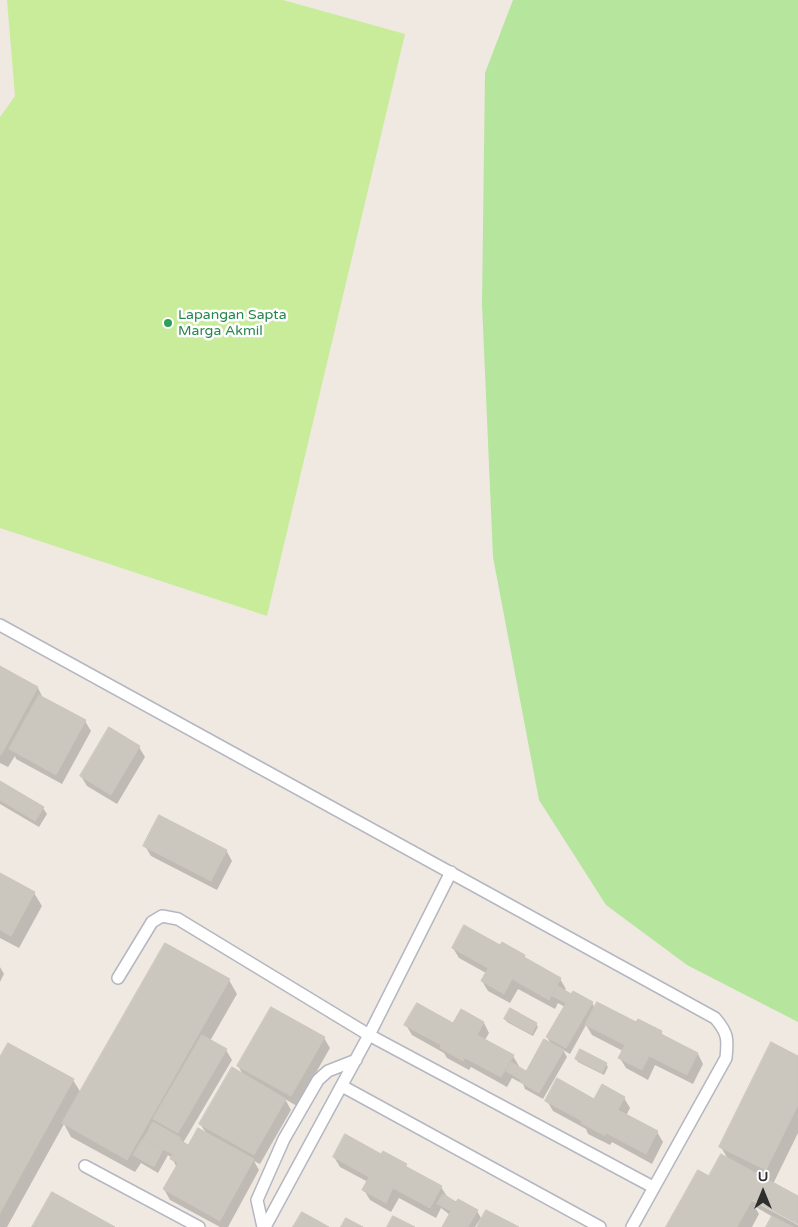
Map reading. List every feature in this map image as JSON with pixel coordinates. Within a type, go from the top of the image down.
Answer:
[{"type":"lane","points":[[0,626],[715,1018],[725,1029],[728,1043],[726,1058],[632,1227]]},
{"type":"lane","points":[[264,1227],[356,1060],[450,872]]},
{"type":"lane","points":[[118,978],[152,922],[162,916],[178,919],[369,1035],[653,1188]]},
{"type":"lane","points":[[264,1227],[257,1200],[284,1139],[318,1080],[328,1071],[356,1060]]},
{"type":"lane","points":[[342,1086],[600,1227]]},
{"type":"lane","points":[[85,1166],[200,1227]]},
{"type":"lane","points":[[270,1170],[289,1184]]},
{"type":"green space","name":"Lapangan Sapta Marga Akmil","points":[[7,0],[283,0],[405,34],[267,616],[0,528],[0,117],[15,96]]},
{"type":"green space","points":[[513,0],[798,0],[798,1022],[687,965],[606,905],[539,800],[493,557],[482,304],[485,73]]},
{"type":"building","points":[[0,666],[38,687],[1,755],[0,754]]},
{"type":"building","points":[[39,695],[86,720],[56,775],[9,749]]},
{"type":"building","points":[[109,727],[140,746],[111,795],[80,776]]},
{"type":"building","points":[[0,781],[44,807],[35,821],[0,800]]},
{"type":"building","points":[[159,815],[227,850],[211,881],[143,846]]},
{"type":"building","points":[[0,873],[35,892],[11,936],[0,930]]},
{"type":"building","points":[[464,925],[500,945],[502,942],[561,978],[549,1000],[512,979],[504,994],[481,981],[488,968],[452,948]]},
{"type":"building","points":[[165,943],[230,979],[127,1160],[62,1123]]},
{"type":"building","points":[[558,986],[571,994],[573,991],[593,1002],[566,1048],[546,1037],[566,1003],[552,996]]},
{"type":"building","points":[[597,1002],[636,1022],[638,1019],[662,1031],[661,1034],[698,1053],[687,1075],[649,1056],[642,1070],[618,1058],[625,1045],[585,1025]]},
{"type":"building","points":[[417,1003],[453,1023],[461,1009],[484,1022],[477,1035],[514,1055],[501,1077],[465,1058],[463,1061],[440,1048],[441,1045],[404,1025]]},
{"type":"building","points":[[271,1007],[325,1037],[291,1096],[237,1066]]},
{"type":"building","points":[[510,1008],[537,1023],[532,1034],[504,1019]]},
{"type":"building","points":[[202,1035],[227,1049],[178,1133],[153,1119]]},
{"type":"building","points":[[544,1039],[564,1050],[539,1093],[506,1071],[511,1062],[526,1071]]},
{"type":"building","points":[[771,1042],[798,1056],[798,1105],[766,1170],[719,1147]]},
{"type":"building","points":[[8,1043],[74,1079],[0,1213],[0,1057]]},
{"type":"building","points":[[580,1049],[607,1063],[602,1073],[575,1059]]},
{"type":"building","points":[[232,1067],[286,1099],[254,1155],[199,1124]]},
{"type":"building","points":[[557,1078],[594,1099],[602,1084],[625,1097],[618,1110],[658,1131],[646,1154],[606,1133],[605,1136],[545,1101]]},
{"type":"building","points":[[153,1122],[181,1138],[172,1154],[144,1139]]},
{"type":"building","points":[[198,1128],[254,1159],[220,1221],[163,1189],[178,1163],[170,1159],[180,1140],[188,1145]]},
{"type":"building","points":[[345,1134],[381,1154],[383,1151],[407,1164],[405,1166],[442,1186],[430,1208],[393,1188],[386,1203],[362,1190],[369,1177],[333,1157]]},
{"type":"building","points":[[143,1139],[163,1150],[154,1167],[133,1155]]},
{"type":"building","points":[[721,1154],[798,1196],[798,1224],[709,1176]]},
{"type":"building","points":[[698,1170],[752,1200],[737,1227],[666,1227]]},
{"type":"building","points":[[52,1192],[115,1227],[32,1227]]},
{"type":"building","points":[[443,1194],[456,1202],[458,1199],[478,1210],[468,1227],[442,1227],[451,1211],[437,1204]]},
{"type":"building","points":[[486,1210],[519,1227],[477,1227]]},
{"type":"building","points":[[302,1212],[329,1227],[293,1227]]},
{"type":"building","points":[[393,1216],[415,1227],[387,1227]]},
{"type":"building","points":[[772,1216],[793,1227],[766,1227]]},
{"type":"building","points":[[346,1218],[363,1227],[341,1227]]},
{"type":"place","name":"Lapangan Sapta Marga Akmil","points":[[168,323]]}]
